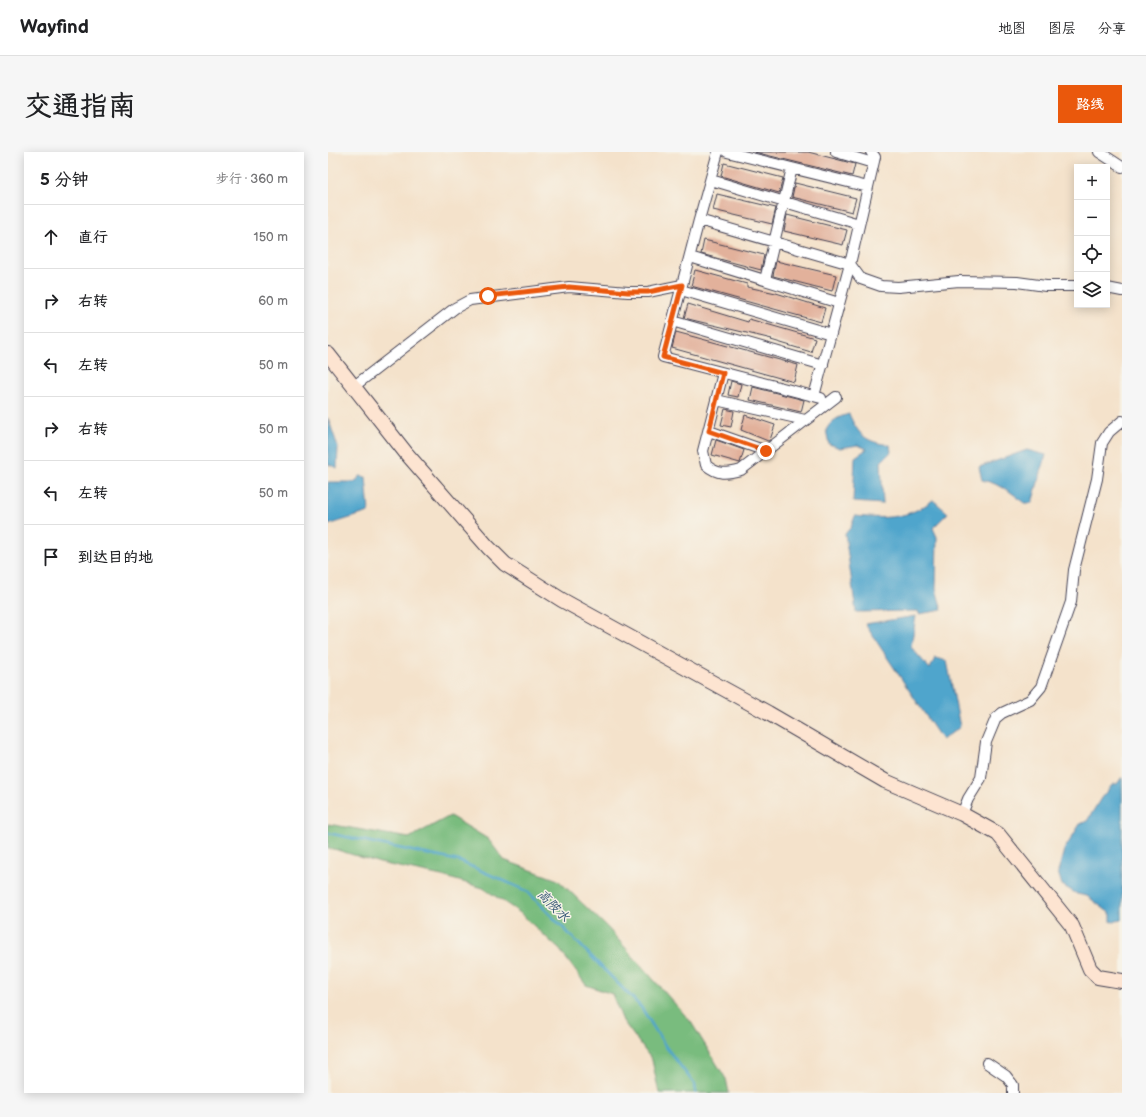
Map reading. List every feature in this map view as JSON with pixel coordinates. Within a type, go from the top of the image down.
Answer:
[{"type":"street","points":[[718,152],[663,357],[814,396],[834,398],[741,470],[728,474],[715,472],[706,466],[703,452],[723,373]]},
{"type":"street","points":[[727,152],[868,187]]},
{"type":"street","points":[[836,152],[874,163]]},
{"type":"street","points":[[814,396],[850,264],[874,163],[875,157],[871,152]]},
{"type":"street","points":[[1098,152],[1122,167]]},
{"type":"street","points":[[765,280],[792,168]]},
{"type":"street","points":[[710,180],[859,224]]},
{"type":"street","points":[[699,220],[850,264],[861,279],[881,286],[898,287],[959,281],[1017,282],[1046,286],[1074,286]]},
{"type":"street","points":[[690,258],[839,303]]},
{"type":"street","points":[[353,387],[455,308],[470,300],[569,287],[628,292],[648,292],[681,288],[831,334]]},
{"type":"street","points":[[1110,289],[1122,291]]},
{"type":"street","points":[[672,321],[823,365]]},
{"type":"street","points":[[328,354],[406,453],[505,564],[562,600],[768,713],[885,781],[962,814],[998,834],[1072,926],[1090,969],[1098,977],[1122,982]]},
{"type":"street","points":[[716,400],[805,420]]},
{"type":"street","points":[[962,814],[968,799],[981,778],[985,747],[990,730],[996,718],[1002,713],[1030,700],[1041,687],[1071,602],[1074,570],[1097,479],[1102,443],[1109,432],[1122,421]]},
{"type":"street","points":[[709,431],[766,451]]},
{"type":"street","points":[[987,1063],[1006,1076],[1013,1085],[1012,1093]]},
{"type":"green space","points":[[450,816],[488,839],[504,860],[558,880],[607,927],[691,1022],[726,1079],[729,1093],[659,1093],[652,1060],[623,1021],[612,994],[586,985],[560,950],[519,912],[483,888],[442,876],[380,863],[334,849],[328,849],[328,824],[409,838]]},
{"type":"water","points":[[849,414],[856,428],[864,437],[875,442],[890,445],[891,452],[881,462],[883,504],[853,502],[855,457],[867,449],[858,445],[840,448],[829,444],[826,430],[828,427],[836,419]]},
{"type":"water","points":[[328,418],[338,447],[337,468],[328,464]]},
{"type":"water","points":[[1027,450],[1046,455],[1032,503],[1024,503],[1004,488],[982,480],[979,467]]},
{"type":"water","points":[[360,476],[366,477],[369,512],[328,525],[328,482],[355,482]]},
{"type":"water","points":[[933,500],[948,513],[933,528],[937,537],[936,589],[942,610],[919,614],[918,611],[856,612],[845,534],[851,527],[855,516],[887,517],[906,514],[915,511]]},
{"type":"water","points":[[916,616],[911,647],[930,669],[935,658],[947,661],[960,727],[942,740],[865,624]]},
{"type":"water","points":[[1122,777],[1122,920],[1111,922],[1111,914],[1087,896],[1077,894],[1062,885],[1058,872],[1064,850],[1080,824],[1087,821],[1101,798],[1113,784],[1117,784]]},
{"type":"building","points":[[754,152],[808,152],[855,164],[852,176]]},
{"type":"building","points":[[724,163],[783,178],[779,193],[721,176]]},
{"type":"building","points":[[795,183],[856,198],[852,212],[792,197]]},
{"type":"building","points":[[717,194],[776,208],[772,224],[713,210]]},
{"type":"building","points":[[787,215],[847,230],[843,245],[784,231]]},
{"type":"building","points":[[704,240],[764,255],[761,270],[701,254]]},
{"type":"building","points":[[776,261],[836,275],[832,291],[773,276]]},
{"type":"building","points":[[695,270],[747,284],[747,287],[776,293],[825,308],[821,322],[691,286]]},
{"type":"building","points":[[688,304],[748,322],[749,319],[815,338],[811,352],[771,340],[772,339],[684,318]]},
{"type":"building","points":[[676,332],[798,365],[794,382],[672,348]]},
{"type":"building","points":[[731,381],[741,384],[738,397],[728,395]]},
{"type":"building","points":[[753,387],[804,400],[801,412],[750,400]]},
{"type":"building","points":[[725,409],[734,411],[731,427],[721,425]]},
{"type":"building","points":[[745,415],[775,425],[770,440],[768,441],[741,430]]},
{"type":"building","points":[[716,440],[744,450],[740,463],[712,455]]},
{"type":"waterway","name":"高陂水","points":[[328,833],[459,861],[527,891],[641,1007],[666,1047],[695,1085],[696,1093]]},
{"type":"route","points":[[488,296],[569,287],[600,288],[628,292],[648,292],[682,285],[663,357],[723,373],[709,431],[766,451]]}]
